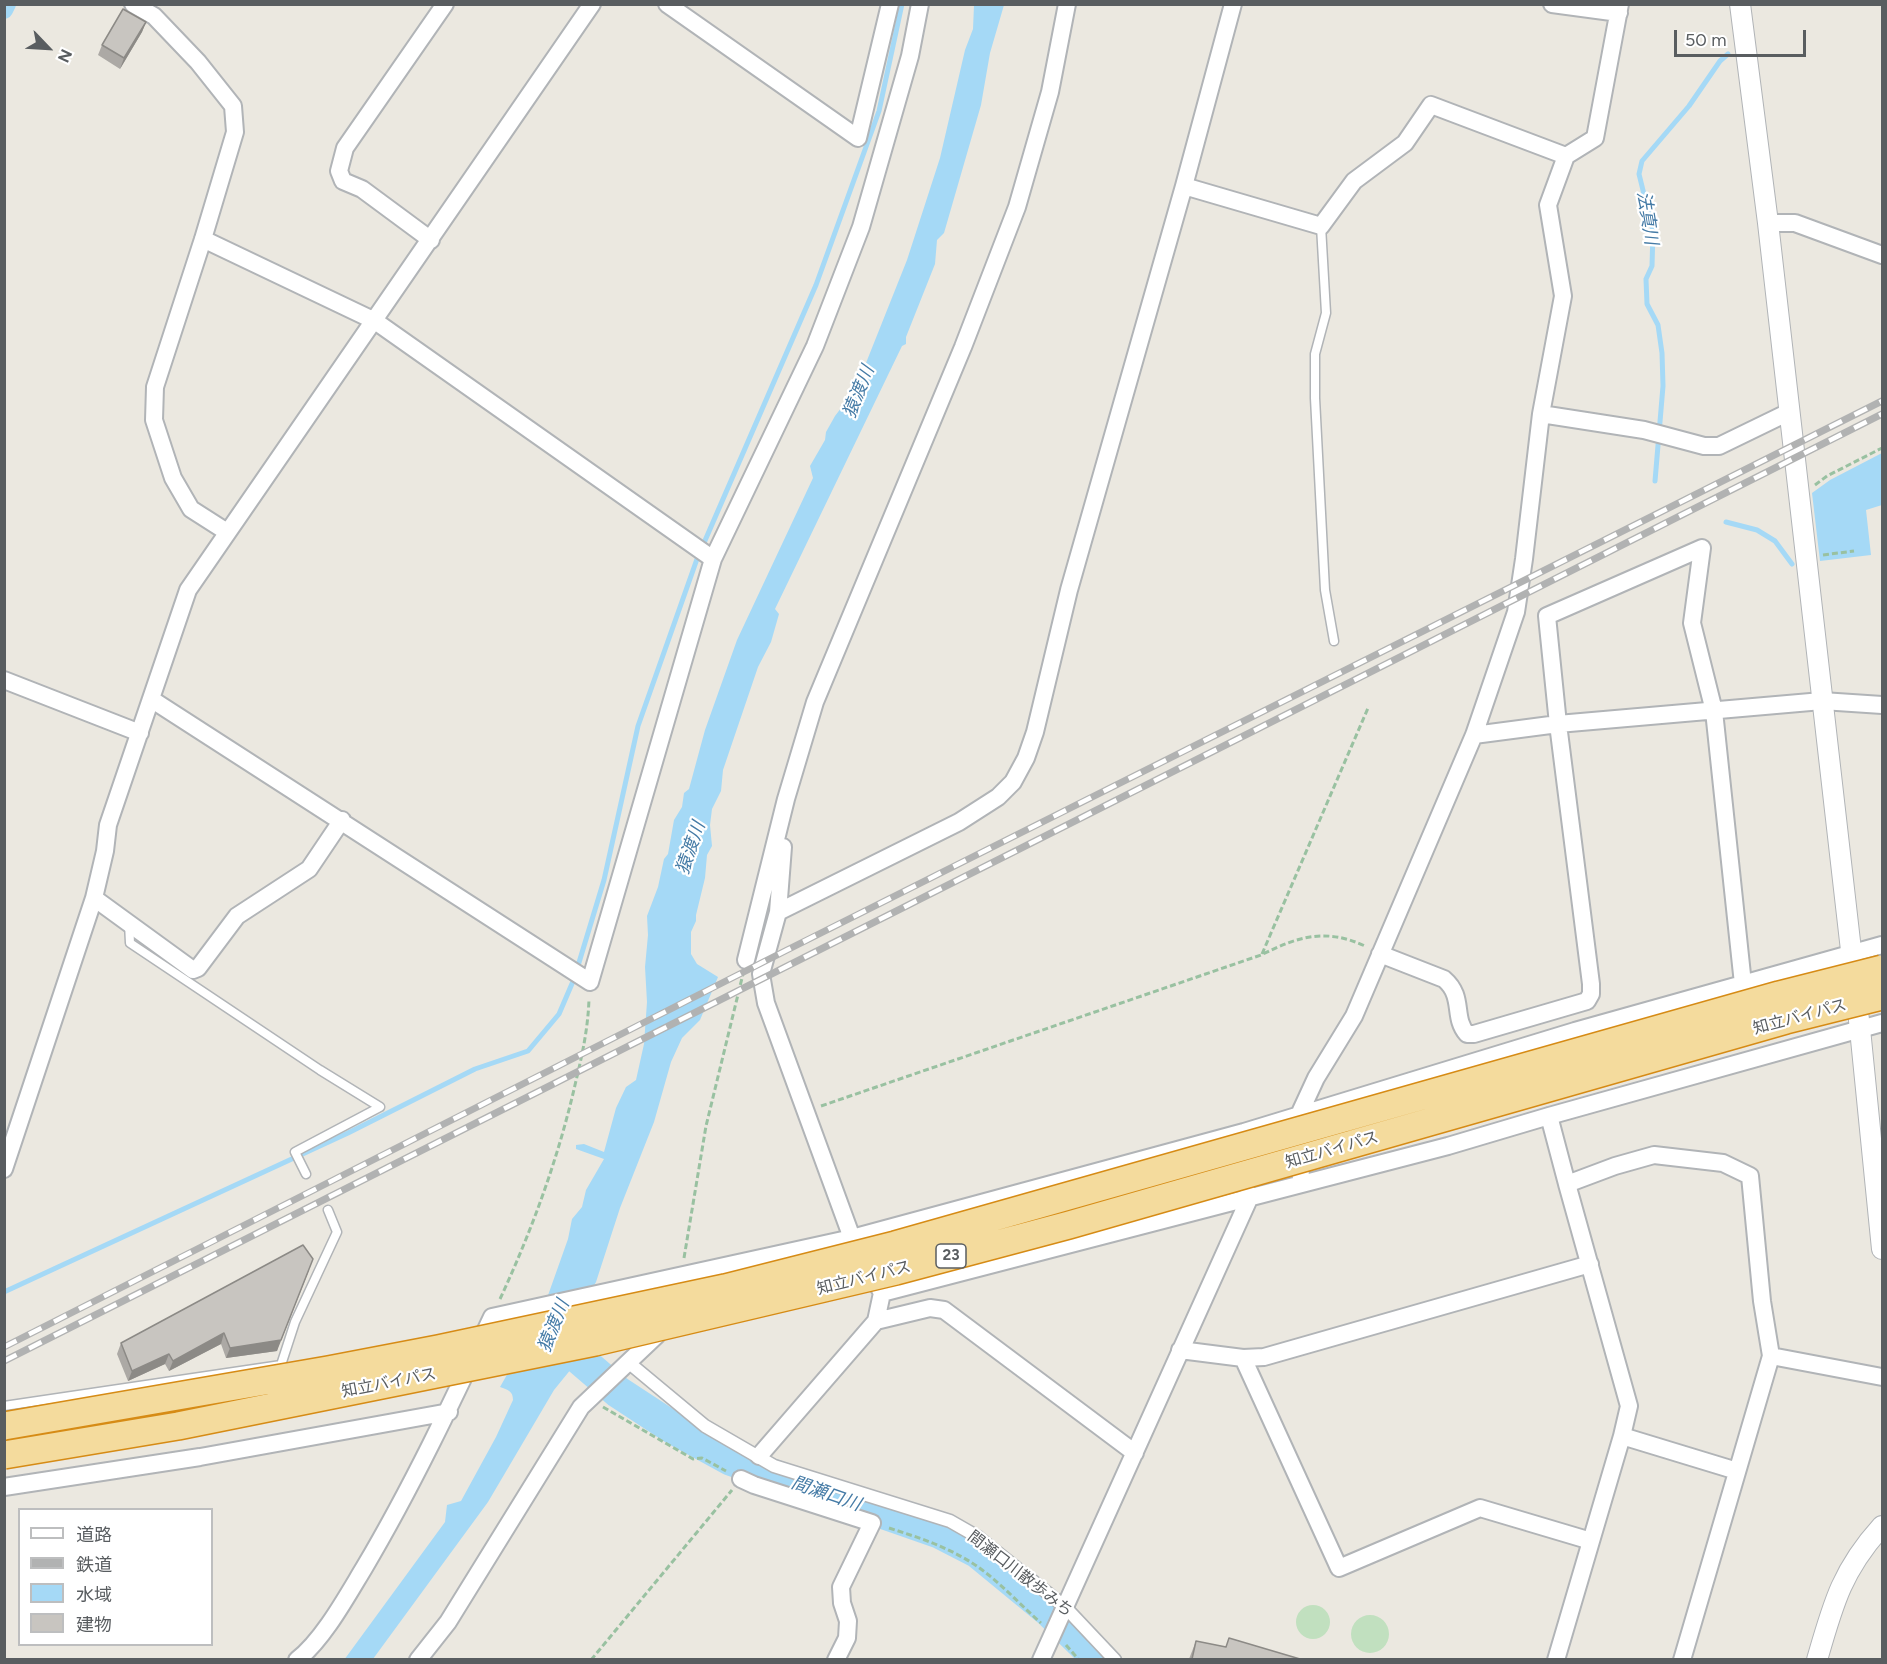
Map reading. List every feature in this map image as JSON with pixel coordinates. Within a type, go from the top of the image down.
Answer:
[{"type":"highway","name":"知立バイパス","points":[[4,1426],[416,1353],[725,1288],[895,1245],[1779,995],[1882,969]]},
{"type":"highway","name":"知立バイパス","points":[[4,1455],[178,1426],[595,1342],[896,1271],[1069,1226],[1786,1020],[1882,996]]},
{"type":"street","points":[[133,4],[157,10],[233,106],[236,132],[155,387],[154,420],[174,478],[191,509],[227,531]]},
{"type":"street","points":[[431,240],[362,189],[343,181],[339,171],[345,148],[445,4]]},
{"type":"street","points":[[4,1169],[94,898],[105,851],[107,829],[188,590],[592,4]]},
{"type":"street","points":[[667,4],[858,138],[890,4]]},
{"type":"street","points":[[151,699],[590,982],[713,559],[815,346],[861,227],[910,56],[920,4]]},
{"type":"street","points":[[746,960],[786,799],[815,702],[963,348],[1017,207],[1050,92],[1067,4]]},
{"type":"street","points":[[778,912],[959,822],[998,797],[1013,782],[1026,758],[1035,732],[1069,590],[1184,186],[1233,4]]},
{"type":"street","points":[[1301,1183],[1298,1117],[1316,1078],[1354,1016],[1474,735],[1516,612],[1541,414],[1563,296],[1548,205],[1566,156],[1595,138],[1619,9],[1552,4]]},
{"type":"street","points":[[1740,4],[1768,223],[1851,953],[1879,1173],[1882,1249]]},
{"type":"street","points":[[1184,186],[1321,226],[1354,181],[1405,143],[1431,105],[1566,156]]},
{"type":"street","points":[[1768,223],[1795,223],[1882,255]]},
{"type":"street","points":[[203,239],[375,321],[713,559]]},
{"type":"street","points":[[1541,414],[1644,430],[1704,446],[1719,446],[1789,412]]},
{"type":"street","points":[[1380,954],[1444,979],[1452,986],[1456,995],[1461,1027],[1467,1034],[1474,1034],[1587,1001],[1591,994],[1591,984],[1558,724],[1547,616],[1702,548],[1692,623],[1714,711],[1743,984]]},
{"type":"street","points":[[4,680],[140,733]]},
{"type":"street","points":[[1474,735],[1558,724],[1822,701],[1882,705]]},
{"type":"street","points":[[759,1456],[876,1321],[882,1293],[852,1238],[766,1003],[761,974],[778,912],[786,799]]},
{"type":"street","points":[[94,898],[193,970],[198,968],[237,916],[309,869],[342,820]]},
{"type":"street","points":[[297,1659],[304,1654],[330,1621],[392,1521],[449,1412],[492,1317],[852,1238],[1298,1117],[1575,1031],[1882,945]]},
{"type":"street","points":[[882,1293],[1448,1146],[1882,1023]]},
{"type":"street","points":[[1549,1116],[1629,1406],[1556,1659]]},
{"type":"street","points":[[1041,1659],[1249,1199],[1244,1132]]},
{"type":"street","points":[[1567,1184],[1615,1166],[1654,1155],[1723,1163],[1750,1176],[1762,1301],[1771,1356],[1682,1659]]},
{"type":"street","points":[[1180,1350],[1243,1358],[1264,1357],[1590,1264]]},
{"type":"street","points":[[417,1659],[448,1622],[581,1407],[657,1335],[681,1275]]},
{"type":"street","points":[[876,1321],[930,1308],[944,1310],[1135,1453]]},
{"type":"street","points":[[1771,1356],[1882,1377]]},
{"type":"street","points":[[1243,1358],[1339,1568],[1480,1508],[1591,1540]]},
{"type":"street","name":"間瀬口川散歩みち","points":[[628,1362],[705,1426],[774,1466],[950,1521],[978,1537],[1065,1607],[1116,1659]]},
{"type":"street","points":[[4,1487],[200,1457],[449,1412]]},
{"type":"street","points":[[1622,1436],[1737,1471]]},
{"type":"street","points":[[741,1479],[872,1522],[841,1587],[842,1603],[848,1621],[847,1638],[842,1657]]},
{"type":"street","points":[[1817,1659],[1832,1608],[1846,1574],[1866,1544],[1882,1526]]},
{"type":"lane","points":[[1321,226],[1326,313],[1315,354],[1315,398],[1324,590],[1334,641]]},
{"type":"lane","points":[[129,923],[130,943],[320,1070],[380,1107],[295,1152],[306,1174]]},
{"type":"lane","points":[[4,1406],[281,1365],[294,1322],[337,1232],[328,1210]]},
{"type":"path","points":[[1812,487],[1827,476],[1882,448]]},
{"type":"path","points":[[1816,556],[1854,551]]},
{"type":"path","points":[[1261,955],[1368,708]]},
{"type":"path","points":[[807,1110],[1261,955],[1276,947],[1320,934],[1353,940],[1380,954]]},
{"type":"path","points":[[681,1275],[706,1126],[746,960]]},
{"type":"path","points":[[492,1317],[553,1167],[566,1123],[588,1028],[590,982]]},
{"type":"path","points":[[590,1399],[693,1459],[702,1458],[741,1479],[591,1659]]},
{"type":"path","points":[[872,1522],[928,1540],[964,1558],[1054,1631],[1079,1659]]},
{"type":"green space","points":[[1313,1605],[1325,1610],[1330,1622],[1325,1634],[1313,1639],[1301,1634],[1296,1622],[1301,1610]]},
{"type":"green space","points":[[1370,1615],[1383,1621],[1389,1634],[1383,1647],[1370,1653],[1357,1647],[1351,1634],[1357,1621]]},
{"type":"water","name":"猿渡川","points":[[974,5],[1004,5],[990,53],[981,105],[944,233],[937,240],[935,264],[906,337],[906,344],[902,346],[775,609],[779,614],[771,642],[758,667],[723,770],[721,791],[712,809],[710,825],[712,846],[707,855],[705,878],[696,921],[691,932],[691,954],[697,964],[718,977],[700,1020],[682,1038],[671,1062],[654,1122],[620,1208],[596,1282],[565,1339],[588,1360],[583,1367],[576,1363],[554,1390],[488,1502],[373,1659],[344,1660],[445,1522],[447,1505],[461,1501],[496,1437],[513,1400],[508,1390],[500,1387],[541,1315],[568,1239],[572,1219],[582,1207],[586,1190],[604,1159],[576,1149],[576,1145],[584,1144],[604,1152],[616,1108],[626,1087],[636,1080],[644,1044],[647,1002],[645,967],[647,916],[658,887],[664,859],[668,854],[674,820],[682,807],[684,793],[689,789],[705,730],[737,640],[813,478],[810,466],[835,416],[851,395],[853,385],[860,378],[907,260],[940,158],[965,50],[973,29]]},
{"type":"water","points":[[1882,453],[1882,505],[1866,510],[1871,555],[1820,561],[1812,493],[1830,480]]},
{"type":"building","points":[[123,9],[146,22],[124,58],[102,45]]},
{"type":"building","points":[[303,1245],[313,1259],[281,1340],[230,1348],[224,1333],[173,1361],[169,1354],[132,1371],[121,1343]]},
{"type":"building","points":[[1229,1638],[1300,1659],[1192,1659],[1196,1641],[1226,1647]]},
{"type":"waterway","points":[[4,10],[7,4]]},
{"type":"waterway","points":[[4,1292],[348,1133],[475,1069],[528,1051],[559,1014],[574,979],[604,880],[638,726],[697,559],[816,285],[879,111],[902,4]]},
{"type":"waterway","name":"法真川","points":[[1655,481],[1663,386],[1662,353],[1658,325],[1647,304],[1646,279],[1652,266],[1653,231],[1639,174],[1642,161],[1689,106],[1720,61],[1728,54]]},
{"type":"waterway","name":"法真川","points":[[1726,522],[1757,530],[1775,541],[1792,564]]},
{"type":"waterway","name":"間瀬口川","points":[[554,1337],[618,1392],[676,1430],[731,1460],[940,1533],[977,1552],[1050,1612],[1099,1660]]},
{"type":"railway","points":[[4,1347],[787,950],[1882,401]]},
{"type":"railway","points":[[4,1361],[1882,414]]}]
